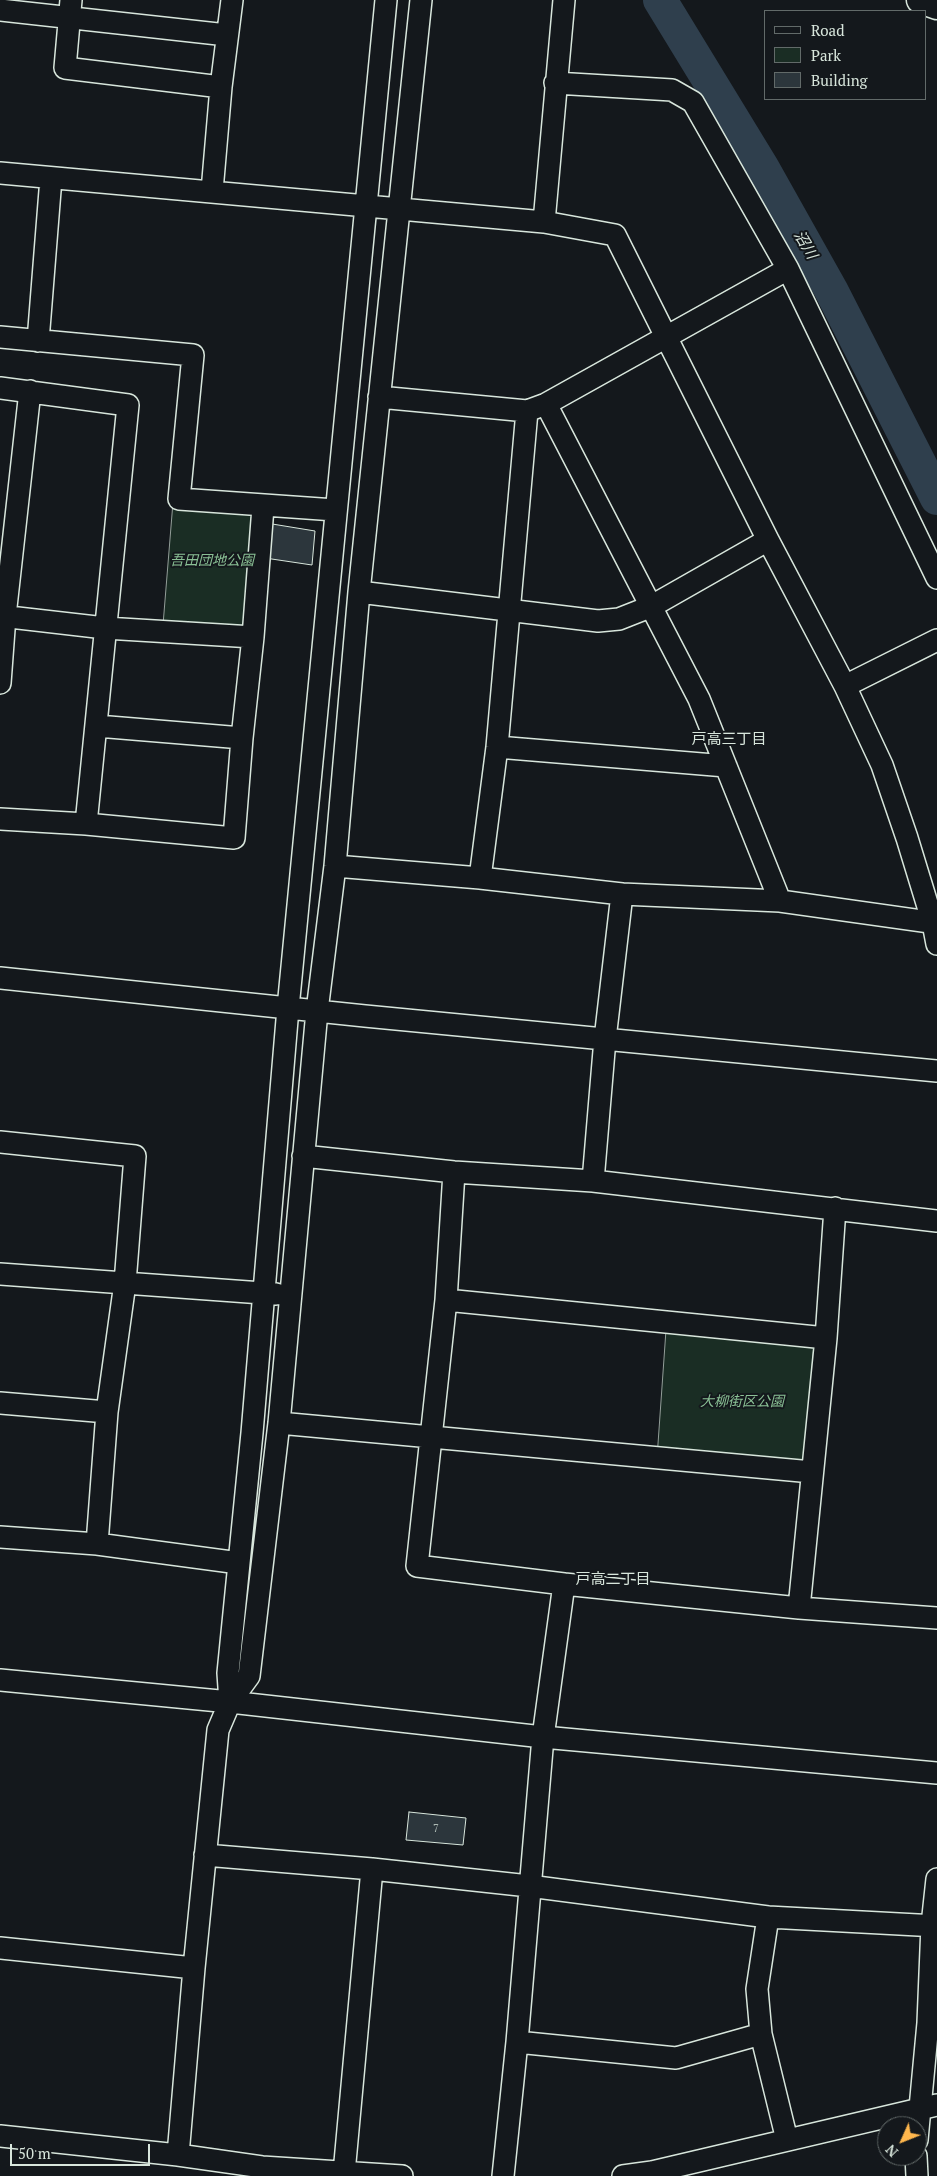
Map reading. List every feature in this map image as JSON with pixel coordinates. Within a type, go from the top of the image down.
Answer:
[{"type":"main road","points":[[920,0],[937,6]]},
{"type":"street","points":[[212,191],[221,87],[232,0]]},
{"type":"street","points":[[230,1702],[228,1673],[264,1294],[288,1008],[386,0]]},
{"type":"street","points":[[178,2155],[194,1968],[218,1730],[230,1702],[249,1676],[279,1423],[317,1011],[334,866],[359,592],[421,0]]},
{"type":"street","points":[[544,222],[564,0]]},
{"type":"street","points":[[0,10],[70,9],[227,35]]},
{"type":"street","points":[[70,9],[65,68],[221,87]]},
{"type":"street","points":[[555,84],[672,90],[691,100],[788,269],[937,578]]},
{"type":"street","points":[[0,173],[544,222],[615,234],[768,540],[845,686],[882,765],[935,923],[937,944]]},
{"type":"street","points":[[38,341],[52,178]]},
{"type":"street","points":[[379,397],[537,408],[788,269]]},
{"type":"street","points":[[0,338],[193,355],[179,499],[263,507],[335,510]]},
{"type":"street","points":[[0,388],[128,405],[104,628],[97,726],[86,824]]},
{"type":"street","points":[[0,684],[2,616],[30,391]]},
{"type":"street","points":[[537,408],[652,606],[698,699],[780,901]]},
{"type":"street","points":[[480,878],[496,747],[508,612],[537,408]]},
{"type":"street","points":[[0,819],[86,824],[234,838],[263,507]]},
{"type":"street","points":[[359,592],[508,612],[598,621],[619,619],[652,606],[768,540]]},
{"type":"street","points":[[2,616],[104,628],[253,637]]},
{"type":"street","points":[[845,686],[937,640]]},
{"type":"street","points":[[97,726],[242,738]]},
{"type":"street","points":[[496,747],[726,766]]},
{"type":"street","points":[[334,866],[480,878],[622,894],[780,901],[935,923]]},
{"type":"street","points":[[593,1181],[605,1039],[622,894]]},
{"type":"street","points":[[0,978],[317,1011],[937,1071]]},
{"type":"street","points":[[0,1142],[135,1156],[124,1283],[106,1412],[98,1544]]},
{"type":"street","points":[[304,1156],[454,1172],[593,1181],[937,1220]]},
{"type":"street","points":[[454,1172],[446,1300],[418,1566],[564,1584],[799,1608],[937,1618]]},
{"type":"street","points":[[799,1608],[826,1338],[835,1208]]},
{"type":"street","points":[[0,1274],[291,1295]]},
{"type":"street","points":[[446,1300],[826,1338]]},
{"type":"street","points":[[0,1403],[106,1412]]},
{"type":"street","points":[[279,1423],[812,1472]]},
{"type":"street","points":[[0,1537],[98,1544],[239,1563]]},
{"type":"street","points":[[503,2176],[517,2042],[543,1737],[564,1584]]},
{"type":"street","points":[[0,1680],[230,1702],[543,1737],[937,1773]]},
{"type":"street","points":[[205,1855],[372,1869],[529,1886],[768,1916],[935,1926]]},
{"type":"street","points":[[344,2173],[372,1869]]},
{"type":"street","points":[[623,2176],[652,2172],[928,2107],[928,2023],[937,1879]]},
{"type":"street","points":[[768,1916],[757,1989],[761,2034],[787,2140]]},
{"type":"street","points":[[0,1948],[194,1968]]},
{"type":"street","points":[[517,2042],[676,2058],[761,2034]]},
{"type":"street","points":[[0,2136],[178,2155],[262,2167],[402,2176]]},
{"type":"green space","name":"吾田団地公園","points":[[173,502],[263,511],[247,632],[163,625]]},
{"type":"green space","name":"大柳街区公園","points":[[666,1330],[814,1345],[803,1471],[657,1458]]},
{"type":"building","points":[[266,523],[315,531],[312,565],[265,558]]},
{"type":"building","points":[[409,1812],[466,1818],[463,1845],[406,1840]]},
{"type":"waterway","name":"沼川","points":[[660,0],[762,167],[831,290],[937,498]]},
{"type":"district","name":"戸高三丁目","points":[[729,740]]},
{"type":"district","name":"戸高二丁目","points":[[613,1580]]}]
